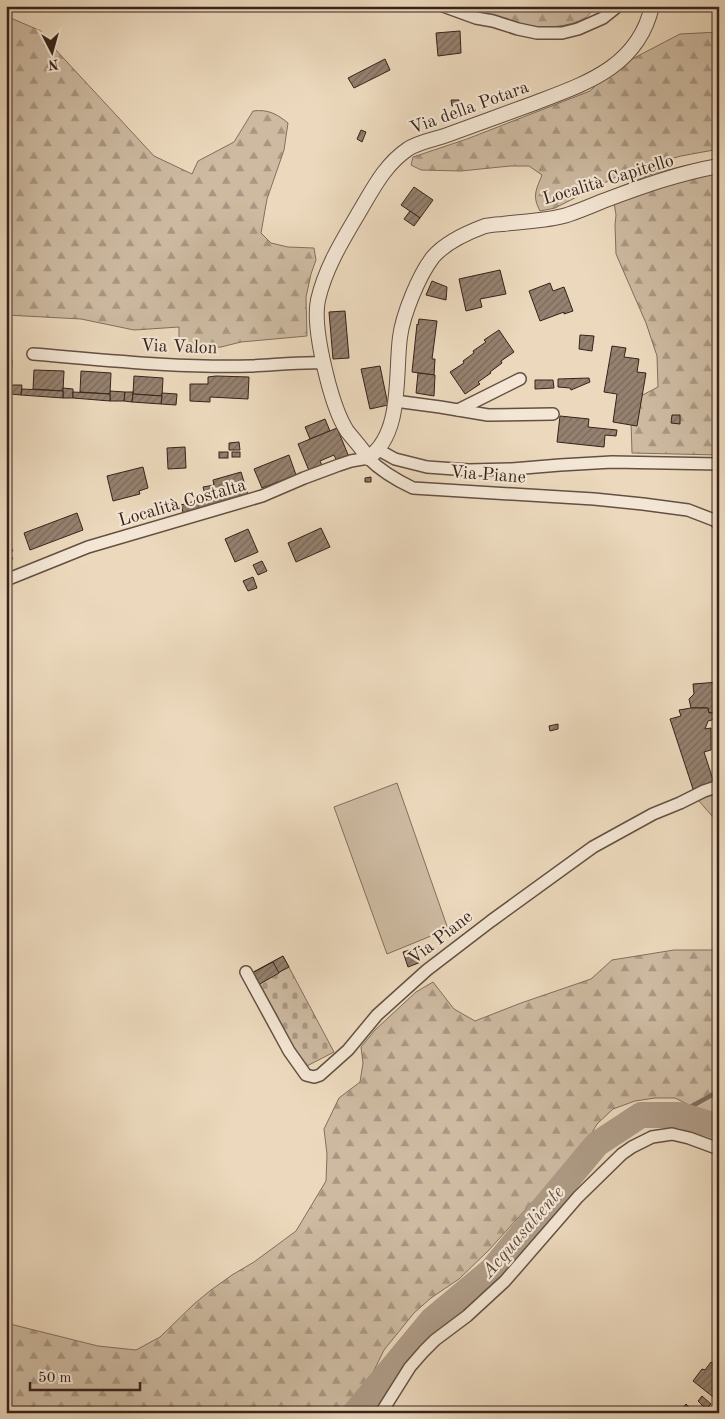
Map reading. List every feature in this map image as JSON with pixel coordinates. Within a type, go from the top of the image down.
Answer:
[{"type":"street","points":[[443,6],[476,18],[493,20],[518,29],[537,33],[562,33],[578,29],[603,18],[618,6]]},
{"type":"street","name":"Via della Potara","points":[[323,363],[316,322],[322,284],[337,249],[382,174],[399,156],[410,148],[581,86],[607,72],[642,35],[652,6]]},
{"type":"street","name":"Località Capitello","points":[[373,453],[387,436],[393,416],[400,335],[407,308],[423,272],[434,257],[449,242],[487,226],[550,219],[567,215],[664,180],[719,166]]},
{"type":"street","name":"Via Valon","points":[[34,354],[153,364],[250,366],[299,362],[323,363]]},
{"type":"street","name":"Via Piane","points":[[323,363],[336,407],[347,430],[373,453],[426,467],[512,470],[612,462],[719,464]]},
{"type":"street","points":[[458,410],[520,379]]},
{"type":"street","points":[[395,401],[488,416],[553,414]]},
{"type":"street","name":"Via Piane","points":[[373,453],[378,468],[413,488],[594,499],[643,504],[688,510],[714,520],[719,524]]},
{"type":"street","name":"Località Costalta","points":[[6,580],[88,547],[262,496],[304,478],[373,453]]},
{"type":"street","name":"Via Piane","points":[[246,972],[289,1051],[306,1075],[314,1077],[320,1075],[348,1050],[376,1015],[427,970],[593,847],[653,814],[719,786]]},
{"type":"street","points":[[381,1413],[410,1367],[424,1351],[505,1281],[578,1197],[622,1154],[652,1137],[672,1134],[719,1149]]},
{"type":"green space","points":[[463,6],[595,6],[586,17],[571,24],[540,27],[507,22]]},
{"type":"green space","points":[[6,16],[41,31],[42,35],[154,156],[192,174],[198,161],[234,142],[253,111],[272,113],[288,123],[284,150],[267,199],[261,233],[271,243],[288,247],[314,248],[316,260],[306,297],[307,336],[241,342],[221,347],[179,349],[179,327],[134,330],[81,319],[6,315]]},
{"type":"green space","points":[[719,32],[719,149],[681,156],[649,165],[616,177],[555,208],[540,211],[536,201],[536,193],[542,175],[529,166],[461,171],[421,170],[411,165],[413,157],[467,139],[590,91],[611,70],[680,34]]},
{"type":"green space","points":[[719,159],[719,455],[632,453],[631,421],[635,399],[658,387],[657,356],[646,323],[616,254],[616,215],[612,190],[652,174]]},
{"type":"green space","points":[[719,778],[719,818],[712,816],[692,793]]},
{"type":"green space","points":[[397,783],[448,929],[387,954],[334,807]]},
{"type":"green space","points":[[674,950],[719,950],[719,1120],[675,1098],[635,1101],[613,1109],[597,1124],[586,1143],[570,1162],[489,1250],[459,1279],[431,1298],[414,1313],[384,1350],[363,1393],[346,1413],[6,1413],[6,1323],[98,1346],[136,1350],[160,1337],[211,1290],[254,1262],[296,1231],[326,1181],[327,1154],[324,1129],[339,1098],[360,1082],[363,1063],[361,1047],[375,1030],[416,992],[433,982],[454,1009],[475,1021],[591,979],[612,960]]},
{"type":"green space","points":[[283,956],[334,1052],[303,1068],[250,974]]},
{"type":"building","points":[[460,31],[461,53],[438,56],[436,33]]},
{"type":"building","points":[[385,59],[390,70],[354,88],[348,78]]},
{"type":"building","points":[[451,100],[459,100],[460,105],[452,106]]},
{"type":"building","points":[[361,130],[366,132],[362,142],[357,139]]},
{"type":"building","points":[[414,187],[433,200],[420,218],[401,205]]},
{"type":"building","points":[[410,211],[420,218],[414,226],[404,219]]},
{"type":"building","points":[[500,270],[506,294],[480,299],[482,307],[466,311],[459,279]]},
{"type":"building","points":[[432,281],[447,287],[446,300],[426,295]]},
{"type":"building","points":[[550,283],[553,291],[564,287],[573,311],[564,314],[564,312],[540,321],[529,291]]},
{"type":"building","points":[[345,311],[349,358],[333,359],[329,312]]},
{"type":"building","points":[[419,319],[437,321],[432,359],[435,359],[434,375],[412,372]]},
{"type":"building","points":[[499,330],[514,352],[478,382],[480,384],[465,394],[450,372],[464,363],[463,361],[474,353],[473,351],[486,342],[484,340]]},
{"type":"building","points":[[580,335],[594,336],[592,351],[579,349]]},
{"type":"building","points":[[612,346],[626,348],[624,357],[639,359],[637,372],[646,373],[637,426],[613,422],[617,394],[604,392]]},
{"type":"building","points":[[6,360],[12,360],[11,388],[6,387]]},
{"type":"building","points":[[380,366],[388,405],[370,409],[361,369]]},
{"type":"building","points":[[34,370],[64,371],[63,391],[33,389]]},
{"type":"building","points":[[81,371],[111,373],[110,394],[80,392]]},
{"type":"building","points":[[418,373],[435,375],[434,396],[416,393]]},
{"type":"building","points":[[134,376],[163,378],[162,396],[133,394]]},
{"type":"building","points":[[208,377],[249,377],[248,399],[210,397],[210,402],[190,401],[190,384],[208,384]]},
{"type":"building","points":[[589,378],[590,382],[571,390],[570,388],[558,387],[558,379]]},
{"type":"building","points":[[535,380],[553,380],[554,388],[535,389]]},
{"type":"building","points":[[11,385],[22,385],[21,395],[10,394]]},
{"type":"building","points":[[6,387],[11,388],[10,394],[6,394]]},
{"type":"building","points":[[63,388],[73,389],[73,398],[63,398]]},
{"type":"building","points":[[22,389],[63,391],[63,398],[21,395]]},
{"type":"building","points":[[110,391],[125,392],[124,401],[110,401]]},
{"type":"building","points":[[73,392],[110,394],[110,401],[73,398]]},
{"type":"building","points":[[125,392],[133,392],[132,402],[124,401]]},
{"type":"building","points":[[162,393],[177,394],[176,405],[161,404]]},
{"type":"building","points":[[133,394],[162,396],[161,404],[132,402]]},
{"type":"building","points":[[672,415],[680,415],[680,424],[671,423]]},
{"type":"building","points":[[560,416],[589,419],[588,427],[617,430],[616,436],[605,435],[604,447],[557,442]]},
{"type":"building","points":[[325,419],[330,431],[310,439],[305,427]]},
{"type":"building","points":[[337,428],[349,457],[337,462],[334,455],[320,461],[323,468],[310,473],[298,444]]},
{"type":"building","points":[[239,442],[240,450],[229,450],[229,443]]},
{"type":"building","points":[[185,447],[186,468],[168,469],[167,448]]},
{"type":"building","points":[[219,452],[228,452],[228,458],[219,458]]},
{"type":"building","points":[[232,452],[240,452],[240,457],[232,457]]},
{"type":"building","points":[[289,455],[296,475],[262,488],[254,469]]},
{"type":"building","points":[[143,467],[148,488],[139,491],[140,494],[113,501],[107,476]]},
{"type":"building","points":[[241,472],[249,498],[184,516],[181,505],[206,498],[203,487],[214,485],[213,480]]},
{"type":"building","points":[[371,477],[371,482],[365,482],[365,478]]},
{"type":"building","points":[[77,513],[83,530],[30,550],[24,533]]},
{"type":"building","points":[[321,528],[330,547],[296,562],[288,543]]},
{"type":"building","points":[[248,529],[258,552],[235,562],[225,539]]},
{"type":"building","points":[[6,535],[13,551],[10,552],[13,559],[6,562]]},
{"type":"building","points":[[262,561],[267,571],[258,575],[253,565]]},
{"type":"building","points":[[253,577],[257,588],[248,591],[243,581]]},
{"type":"building","points":[[719,682],[719,712],[709,713],[708,708],[691,708],[689,699],[694,694],[693,684]]},
{"type":"building","points":[[708,708],[709,713],[719,712],[719,718],[708,721],[705,729],[711,728],[711,750],[704,752],[714,783],[693,789],[670,719],[681,716],[679,710]]},
{"type":"building","points":[[558,724],[558,729],[550,731],[549,726]]},
{"type":"building","points":[[416,948],[421,962],[408,967],[403,952]]},
{"type":"building","points":[[283,956],[289,967],[255,985],[250,974]]},
{"type":"building","points":[[273,962],[279,973],[258,985],[252,973]]},
{"type":"building","points":[[711,1362],[719,1368],[719,1398],[717,1400],[693,1381],[702,1369],[705,1370]]},
{"type":"building","points":[[702,1396],[711,1404],[706,1409],[698,1401]]},
{"type":"building","points":[[686,1404],[690,1408],[687,1413],[679,1413]]},
{"type":"waterway","points":[[676,1115],[719,1091]]},
{"type":"waterway","name":"Acquasaliente","points":[[355,1413],[432,1320],[492,1270],[597,1144],[641,1115],[680,1115],[719,1127]]}]
